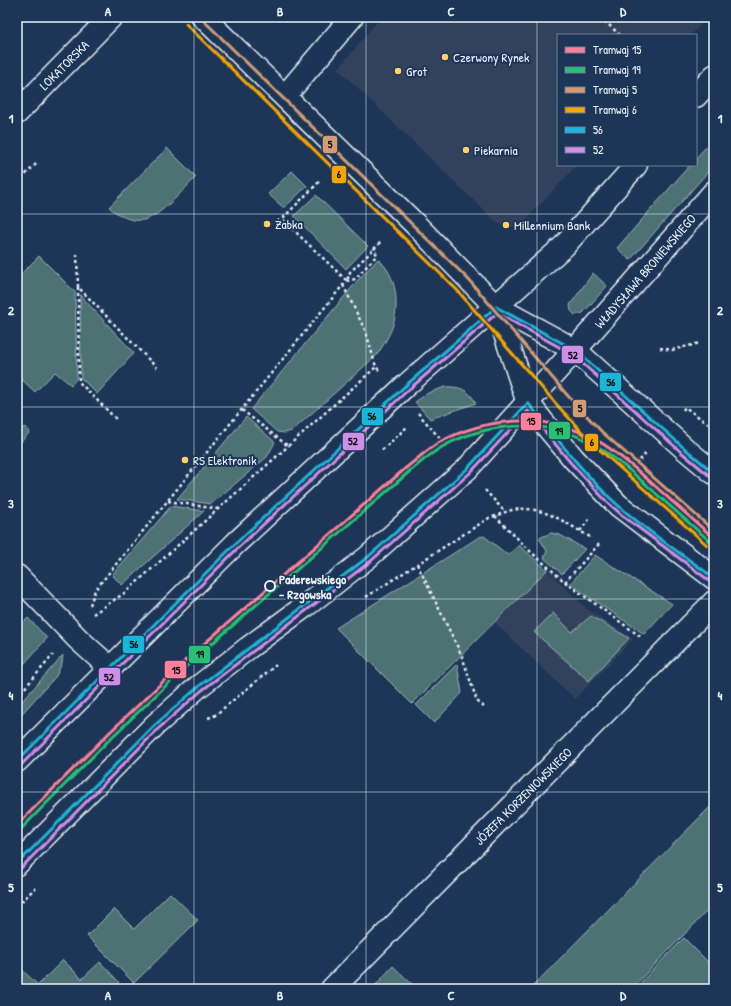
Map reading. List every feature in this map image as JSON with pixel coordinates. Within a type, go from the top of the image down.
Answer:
[{"type":"main road","name":"LOKATORSKA","points":[[17,112],[111,17]]},
{"type":"main road","points":[[203,17],[435,243],[496,307],[575,350],[714,473]]},
{"type":"main road","points":[[285,96],[352,17]]},
{"type":"main road","points":[[697,95],[714,76]]},
{"type":"main road","points":[[17,762],[236,543],[403,388],[564,246],[635,166]]},
{"type":"main road","name":"WŁADYSŁAWA BRONIEWSKIEGO","points":[[17,864],[155,725],[211,677],[368,557],[463,473],[528,403],[714,192]]},
{"type":"main road","points":[[496,307],[528,403],[574,459],[609,497],[626,512],[714,578]]},
{"type":"main road","points":[[17,576],[78,639],[110,668]]},
{"type":"main road","name":"JÓZEFA KORZENIOWSKIEGO","points":[[332,989],[714,602]]},
{"type":"path","points":[[600,17],[619,34]]},
{"type":"path","points":[[17,183],[36,164]]},
{"type":"path","points":[[319,182],[282,219],[347,281]]},
{"type":"path","points":[[90,605],[95,590],[343,286],[347,281],[350,272],[381,242]]},
{"type":"path","points":[[347,281],[355,278],[377,255],[374,249]]},
{"type":"path","points":[[78,254],[79,382],[116,419]]},
{"type":"path","points":[[98,610],[126,592],[376,367],[366,332],[343,286]]},
{"type":"path","points":[[78,287],[157,368]]},
{"type":"path","points":[[660,348],[672,350],[700,343]]},
{"type":"path","points":[[685,407],[714,428]]},
{"type":"path","points":[[242,410],[288,446]]},
{"type":"path","points":[[416,411],[453,453]]},
{"type":"path","points":[[710,425],[714,422]]},
{"type":"path","points":[[382,450],[407,427]]},
{"type":"path","points":[[626,478],[648,451]]},
{"type":"path","points":[[168,500],[218,509]]},
{"type":"path","points":[[364,598],[489,518],[514,510],[538,510],[590,537]]},
{"type":"path","points":[[495,516],[531,552],[565,582],[644,639]]},
{"type":"path","points":[[565,582],[600,543]]},
{"type":"path","points":[[417,564],[462,656],[477,701],[484,707]]},
{"type":"path","points":[[214,716],[279,663]]},
{"type":"shaded area","points":[[381,17],[707,17],[692,34],[557,34],[557,166],[576,166],[518,228],[498,224],[338,69]]},
{"type":"shaded area","points":[[547,570],[587,609],[633,639],[575,699],[495,623]]},
{"type":"green space","points":[[714,138],[714,165],[630,260],[617,248],[689,166],[697,166],[697,157]]},
{"type":"green space","points":[[167,148],[196,177],[179,195],[156,214],[143,220],[133,220],[124,217],[109,207]]},
{"type":"green space","points":[[292,171],[307,186],[284,208],[268,194]]},
{"type":"green space","points":[[316,195],[368,246],[346,269],[294,216]]},
{"type":"green space","points":[[39,256],[75,292],[77,378],[71,385],[55,372],[35,392],[17,375],[17,278]]},
{"type":"green space","points":[[378,259],[389,273],[393,282],[396,300],[396,310],[392,328],[385,342],[377,355],[292,431],[285,433],[277,432],[251,409],[358,280]]},
{"type":"green space","points":[[593,273],[607,286],[583,313],[575,315],[571,311],[570,305]]},
{"type":"green space","points":[[80,295],[134,353],[97,394],[81,378]]},
{"type":"green space","points":[[445,387],[455,387],[464,390],[476,403],[430,419],[415,402],[428,393]]},
{"type":"green space","points":[[246,417],[275,442],[267,457],[211,504],[177,499]]},
{"type":"green space","points":[[26,427],[30,432],[17,446],[17,430]]},
{"type":"green space","points":[[171,506],[204,511],[122,585],[112,575]]},
{"type":"green space","points":[[551,533],[560,535],[585,549],[562,574],[544,558],[547,551],[539,538]]},
{"type":"green space","points":[[484,536],[508,555],[519,545],[547,570],[412,704],[336,628],[479,537]]},
{"type":"green space","points":[[595,555],[672,604],[644,634],[570,584]]},
{"type":"green space","points":[[553,613],[572,632],[591,616],[629,638],[589,681],[534,632]]},
{"type":"green space","points":[[28,618],[47,638],[17,672],[17,629]]},
{"type":"green space","points":[[63,655],[62,663],[56,676],[17,719],[17,707]]},
{"type":"green space","points":[[457,664],[462,693],[434,723],[416,705]]},
{"type":"green space","points":[[714,803],[714,904],[631,989],[530,989]]},
{"type":"green space","points":[[170,893],[198,920],[134,983],[87,936],[114,909],[134,929]]},
{"type":"green space","points":[[684,938],[714,968],[714,989],[634,989]]},
{"type":"green space","points":[[63,960],[82,979],[100,962],[119,982],[112,989],[17,989],[17,965],[38,985]]},
{"type":"green space","points":[[393,966],[417,989],[372,989]]},
{"type":"tram line","name":"5","points":[[200,17],[468,279],[568,396],[602,432],[714,531]]},
{"type":"tram line","name":"6","points":[[186,24],[457,290],[592,443],[707,545]]},
{"type":"tram line","name":"15","points":[[17,825],[110,732],[189,657],[407,467],[438,443],[458,434],[478,427],[521,421],[542,422],[563,426],[584,434],[603,444],[636,469],[714,538]]},
{"type":"tram line","name":"19","points":[[21,829],[113,736],[192,661],[410,471],[442,447],[461,438],[481,432],[521,426],[542,427],[562,431],[581,438],[600,448],[633,473],[711,542]]},
{"type":"transit line","name":"56","points":[[496,307],[575,350],[714,473]]},
{"type":"transit line","name":"56","points":[[17,761],[236,543],[403,388],[496,307]]},
{"type":"transit line","name":"52","points":[[21,765],[239,547],[406,392],[497,313],[572,354],[711,477]]},
{"type":"transit line","name":"56","points":[[528,403],[578,464],[610,498],[648,530],[714,578]]},
{"type":"transit line","name":"56","points":[[17,864],[155,725],[198,687],[368,557],[467,469],[528,403]]},
{"type":"transit line","name":"52","points":[[21,868],[158,729],[201,691],[371,561],[470,473],[528,411],[570,462],[606,501],[623,516],[711,582]]},
{"type":"place","name":"Czerwony Rynek","points":[[445,57]]},
{"type":"place","name":"Grot","points":[[398,71]]},
{"type":"place","name":"Piekarnia","points":[[466,150]]},
{"type":"place","name":"Żabka","points":[[267,224]]},
{"type":"place","name":"Millennium Bank","points":[[506,225]]},
{"type":"place","name":"RS Elektronik","points":[[185,460]]},
{"type":"place","name":"Paderewskiego - Rzgowska","points":[[270,586]]}]
